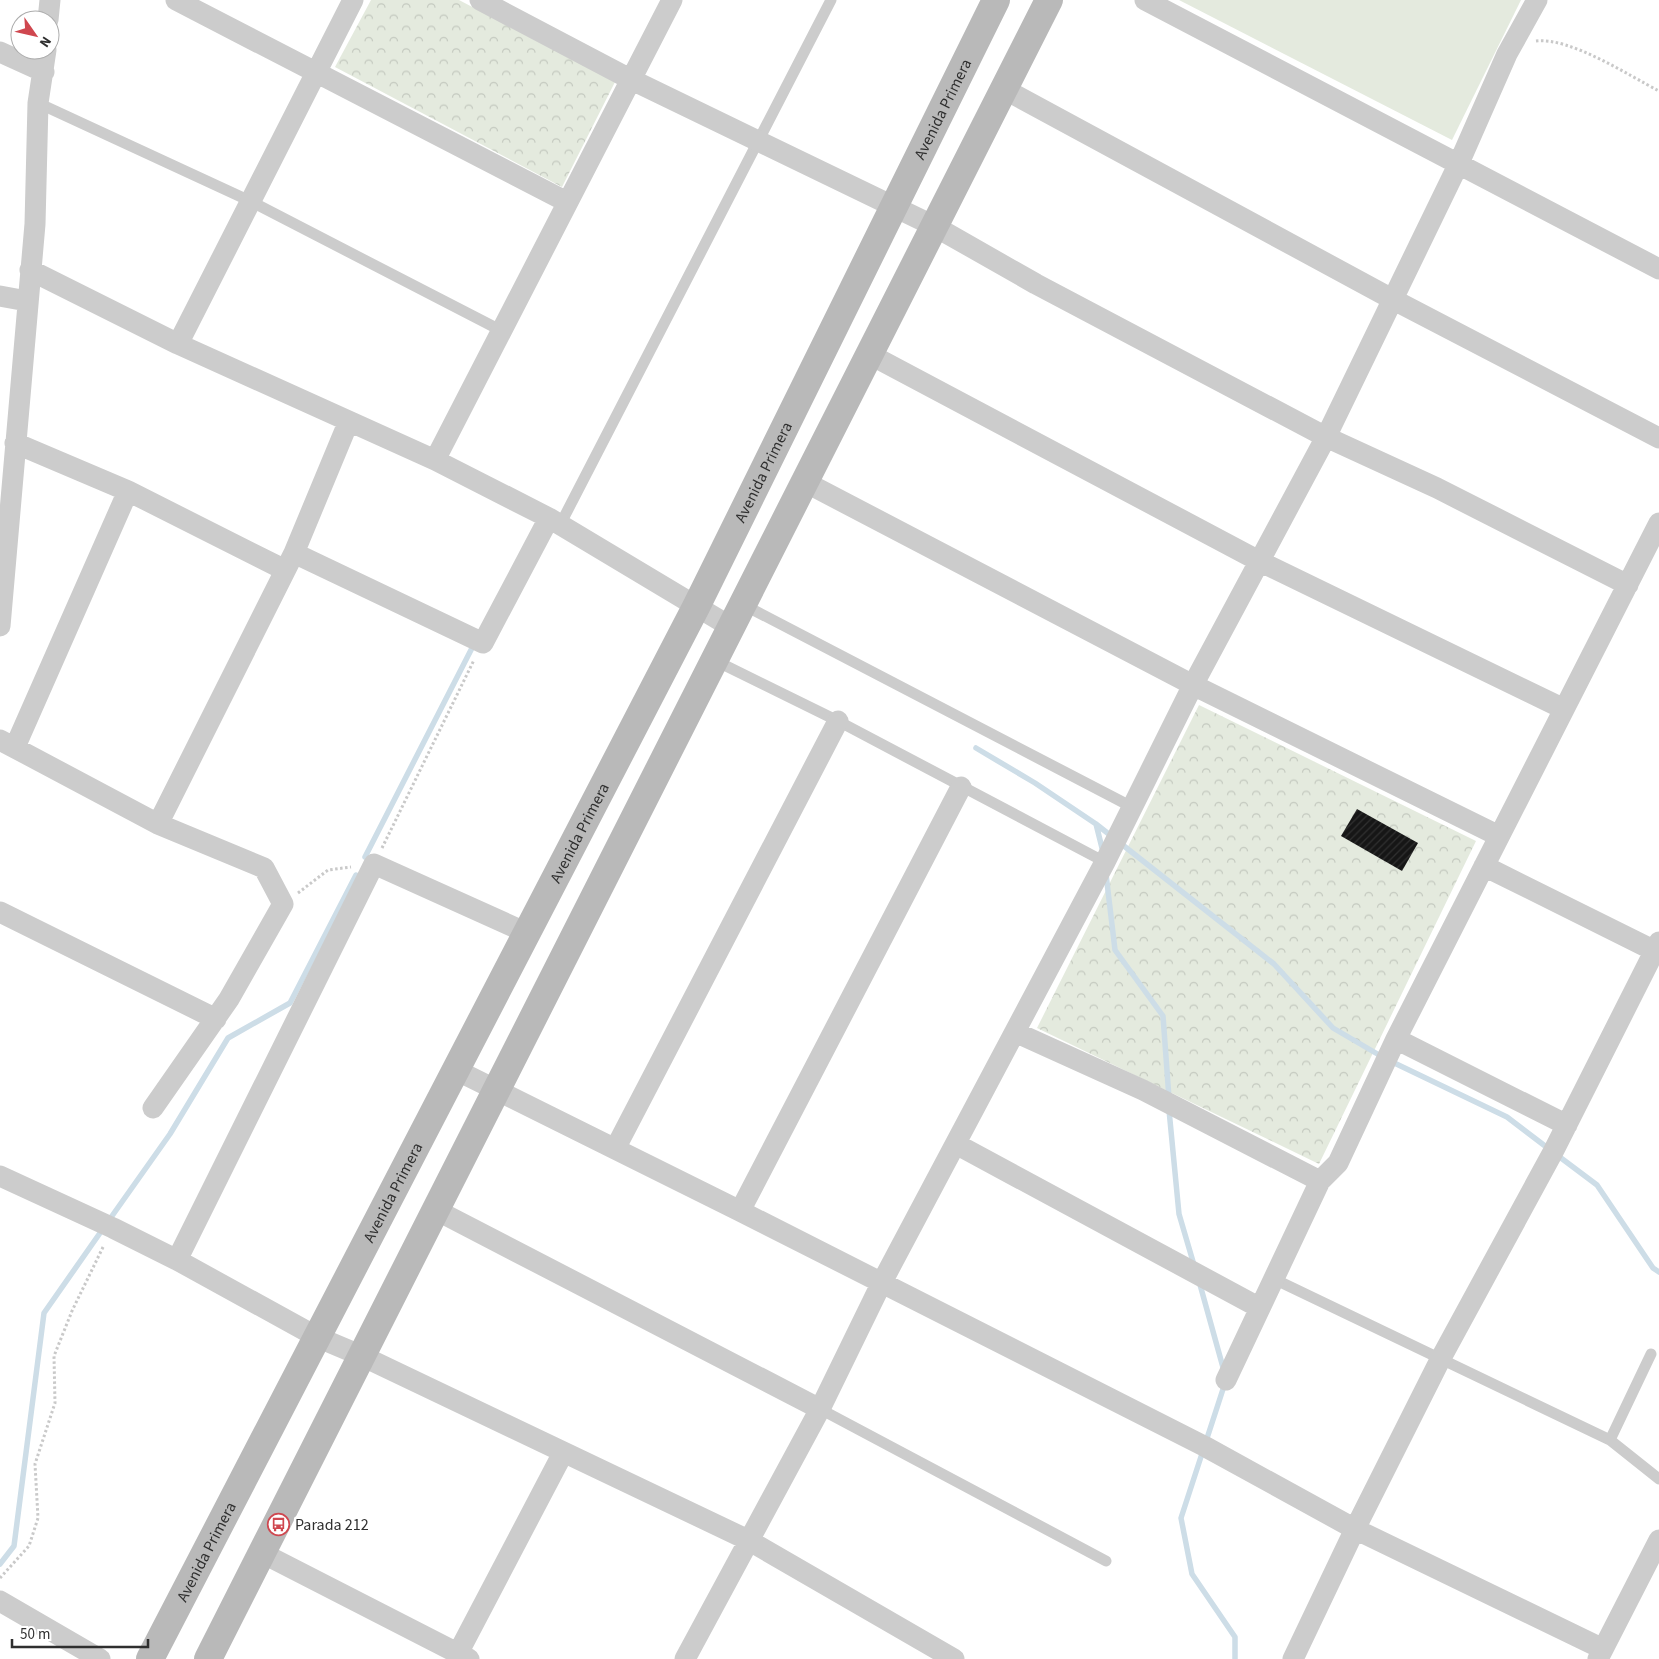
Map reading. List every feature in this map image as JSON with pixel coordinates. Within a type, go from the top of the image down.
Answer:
[{"type":"main road","name":"Avenida Primera","points":[[150,1659],[696,607],[996,0]]},
{"type":"main road","points":[[208,1659],[1049,0]]},
{"type":"street","points":[[178,344],[353,0]]},
{"type":"street","points":[[480,0],[630,79],[934,226],[1036,284],[1326,437],[1437,488],[1628,585]]},
{"type":"street","points":[[435,460],[672,0]]},
{"type":"street","points":[[1145,0],[1459,162],[1659,269]]},
{"type":"street","points":[[685,1659],[820,1410],[882,1284],[1105,862],[1193,685],[1326,437],[1459,162],[1511,47],[1537,0]]},
{"type":"street","points":[[179,1],[567,202]]},
{"type":"street","points":[[0,52],[44,72]]},
{"type":"street","points":[[0,626],[11,431],[35,224],[38,103],[45,60]]},
{"type":"street","points":[[1004,89],[1392,299],[1659,438]]},
{"type":"street","points":[[30,270],[178,344],[435,460],[554,522],[696,607],[737,616]]},
{"type":"street","points":[[0,296],[27,301]]},
{"type":"street","points":[[869,354],[1259,561],[1564,710]]},
{"type":"street","points":[[158,824],[289,562],[348,422]]},
{"type":"street","points":[[11,431],[128,491],[289,562],[483,642],[554,522]]},
{"type":"street","points":[[805,482],[1193,685],[1499,836]]},
{"type":"street","points":[[128,491],[7,744],[158,824],[264,868],[284,904],[216,1019],[153,1108]]},
{"type":"street","points":[[1226,1380],[1320,1181],[1338,1163],[1396,1039],[1659,523]]},
{"type":"street","points":[[615,1149],[838,722]]},
{"type":"street","points":[[740,1211],[961,787]]},
{"type":"street","points":[[177,1260],[374,864],[527,933]]},
{"type":"street","points":[[1294,1659],[1355,1529],[1442,1358],[1658,948],[1484,866]]},
{"type":"street","points":[[0,912],[216,1019]]},
{"type":"street","points":[[1015,1032],[1143,1090],[1320,1181]]},
{"type":"street","points":[[1396,1039],[1566,1125]]},
{"type":"street","points":[[456,1070],[740,1211],[1196,1442],[1355,1529],[1601,1654],[1659,1540]]},
{"type":"street","points":[[956,1144],[1260,1308]]},
{"type":"street","points":[[0,1176],[177,1260],[317,1337],[362,1356],[748,1540],[954,1659]]},
{"type":"street","points":[[436,1210],[820,1410]]},
{"type":"street","points":[[262,1553],[460,1657],[563,1453]]},
{"type":"street","points":[[0,1601],[100,1659]]},
{"type":"lane","points":[[554,522],[758,141],[830,0]]},
{"type":"lane","points":[[38,103],[250,201],[502,331]]},
{"type":"lane","points":[[737,616],[1132,807]]},
{"type":"lane","points":[[714,660],[838,722],[1105,862]]},
{"type":"lane","points":[[1274,1279],[1610,1440],[1659,1479]]},
{"type":"lane","points":[[1610,1440],[1651,1354]]},
{"type":"lane","points":[[820,1410],[1106,1560]]},
{"type":"path","points":[[1511,47],[1548,39],[1571,46],[1659,90]]},
{"type":"path","points":[[284,904],[328,870],[374,864],[483,642]]},
{"type":"path","points":[[0,1578],[29,1546],[38,1518],[35,1464],[55,1403],[54,1356],[72,1312],[113,1228]]},
{"type":"green space","points":[[371,0],[459,0],[615,82],[562,187],[335,67]]},
{"type":"green space","points":[[1179,0],[1521,0],[1452,140]]},
{"type":"green space","points":[[1199,705],[1476,841],[1319,1164],[1037,1028]]},
{"type":"building","points":[[1357,809],[1418,843],[1402,871],[1341,836]]},
{"type":"waterway","points":[[365,857],[472,648]]},
{"type":"waterway","points":[[976,748],[1035,783],[1096,824],[1103,852]]},
{"type":"waterway","points":[[1096,824],[1274,964],[1333,1028],[1386,1059],[1507,1117],[1549,1149]]},
{"type":"waterway","points":[[1106,874],[1115,950],[1163,1016],[1169,1098]]},
{"type":"waterway","points":[[112,1216],[170,1134],[228,1038],[290,1003],[356,875]]},
{"type":"waterway","points":[[1169,1110],[1179,1214],[1194,1265]]},
{"type":"waterway","points":[[1557,1155],[1597,1185],[1653,1268],[1659,1272]]},
{"type":"waterway","points":[[0,1564],[14,1546],[44,1313],[100,1233]]},
{"type":"waterway","points":[[1199,1281],[1224,1371]]},
{"type":"waterway","points":[[1225,1383],[1181,1518],[1192,1574],[1235,1637],[1235,1659]]},
{"type":"place","name":"Parada 212","points":[[279,1524]]}]
